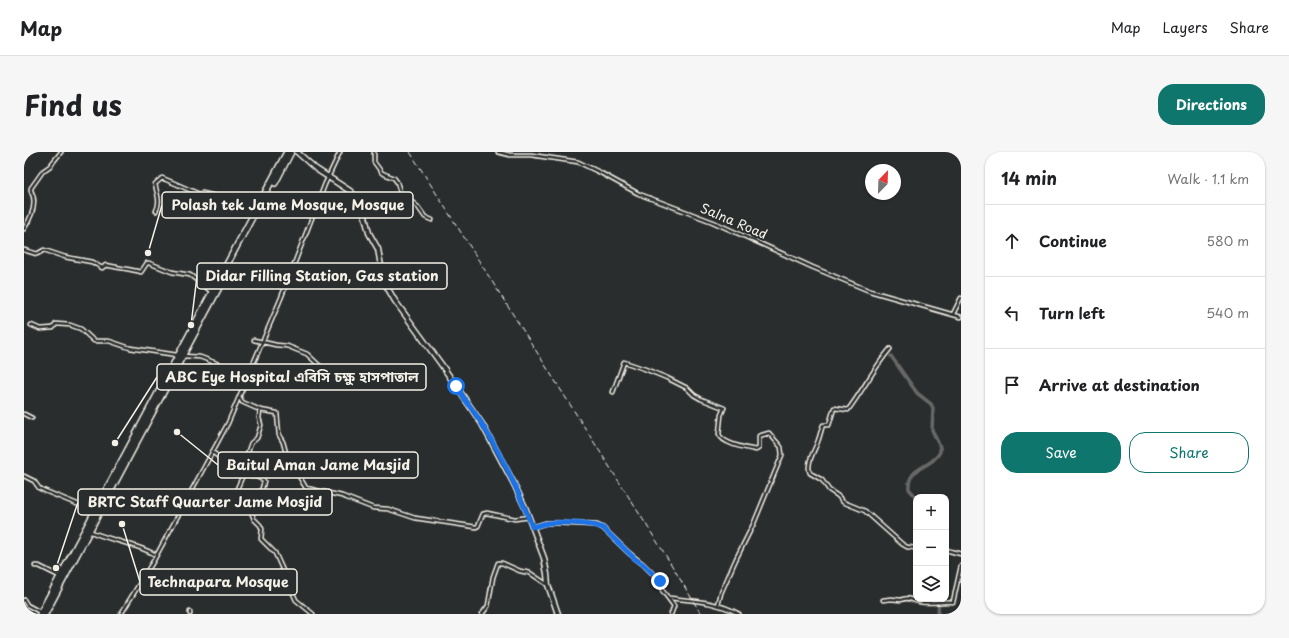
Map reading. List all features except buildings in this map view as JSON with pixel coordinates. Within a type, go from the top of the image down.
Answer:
[{"type":"highway","points":[[42,613],[89,531],[212,292],[287,152]]},
{"type":"highway","points":[[42,613],[95,511],[291,152]]},
{"type":"main road","points":[[297,152],[308,163],[350,191],[359,200],[363,208],[369,233],[378,250],[382,272],[387,287],[408,320],[441,364],[482,424],[513,482],[529,517],[544,558],[548,585],[558,614]]},
{"type":"street","points":[[24,229],[28,222],[34,201],[31,188],[43,170],[50,166],[61,152]]},
{"type":"street","points":[[121,614],[156,555],[228,423],[263,342],[340,152]]},
{"type":"street","points":[[374,152],[375,164],[382,173],[394,178],[400,192],[418,207],[425,217],[432,220]]},
{"type":"street","name":"Salna Road","points":[[498,152],[510,155],[531,155],[578,162],[639,194],[713,222],[812,267],[870,291],[961,317]]},
{"type":"street","points":[[156,211],[159,206],[159,200],[156,193],[155,184],[162,178],[199,194],[202,193],[219,197],[228,204],[254,213]]},
{"type":"street","points":[[24,250],[37,254],[44,250],[65,257],[92,262],[102,268],[106,265],[141,272],[147,263],[150,263],[172,272],[190,275],[212,292]]},
{"type":"street","points":[[954,314],[961,298]]},
{"type":"street","points":[[30,325],[40,328],[53,328],[56,324],[70,325],[82,329],[94,340],[109,341],[130,348],[180,356],[200,357],[216,363],[226,372],[232,382],[244,387]]},
{"type":"street","points":[[254,340],[287,346],[306,354],[323,369],[323,372]]},
{"type":"street","points":[[890,349],[880,360],[860,395],[848,410],[834,408],[829,425],[823,425],[808,472],[822,480],[829,490],[844,502],[865,511],[902,544],[907,547],[913,548]]},
{"type":"street","points":[[613,392],[624,362],[632,364],[667,378],[687,388],[701,399],[724,408],[720,415],[719,434],[722,439],[756,450],[759,448],[759,436],[769,433],[781,447],[782,455],[754,524],[721,593],[718,604]]},
{"type":"street","points":[[239,398],[242,402],[260,410],[277,413],[279,435],[283,442],[289,464],[296,471],[306,488],[342,496],[373,508],[385,508],[415,518],[444,523],[476,527],[478,526],[483,514],[488,513],[515,519],[529,517]]},
{"type":"street","points":[[260,410],[259,418],[261,425],[257,438],[251,443],[246,457],[244,473],[237,487],[236,493],[238,496],[247,501],[254,519],[262,529],[262,539],[275,553],[296,600],[313,614]]},
{"type":"street","points":[[24,414],[32,418]]},
{"type":"street","points":[[212,452],[228,464],[244,473],[262,479],[264,481],[262,489]]},
{"type":"street","points":[[24,476],[34,481],[39,488],[45,491],[95,511]]},
{"type":"street","points":[[532,527],[546,523],[556,523],[596,525],[603,528],[660,581],[662,590],[674,606],[671,614]]},
{"type":"street","points":[[89,531],[106,539],[131,545],[156,555]]},
{"type":"street","points":[[949,551],[961,554]]},
{"type":"street","points":[[482,614],[488,606],[493,577],[498,563],[530,573],[548,585]]},
{"type":"street","points":[[35,566],[40,566],[60,576]]},
{"type":"street","points":[[883,600],[901,600],[909,598],[921,603],[936,601],[953,602],[961,566]]},
{"type":"street","points":[[957,584],[961,586]]},
{"type":"street","points":[[669,598],[698,600],[718,604],[739,614]]},
{"type":"street","points":[[24,600],[26,605],[42,613]]},
{"type":"waterway","points":[[891,356],[917,393],[931,404],[933,408],[932,430],[940,447],[940,452],[936,458],[912,476],[909,482],[909,489],[913,494]]},
{"type":"waterway","points":[[938,614],[939,602]]},
{"type":"railway","points":[[410,152],[668,559],[701,614]]},
{"type":"place","name":"Polash tek Jame Mosque, Mosque","points":[[148,253]]},
{"type":"place","name":"Didar Filling Station, Gas station","points":[[191,325]]},
{"type":"place","name":"Baitul Aman Jame Masjid","points":[[177,432]]},
{"type":"place","name":"ABC Eye Hospital এবিসি চক্ষু হাসপাতাল","points":[[115,443]]},
{"type":"place","name":"Technapara Mosque","points":[[122,524]]},
{"type":"place","name":"BRTC Staff Quarter Jame Mosjid","points":[[56,568]]},
{"type":"route","points":[[456,386],[482,424],[513,482],[525,507],[532,527],[546,523],[596,525],[603,528],[617,540],[635,559],[643,564],[660,581]]}]
